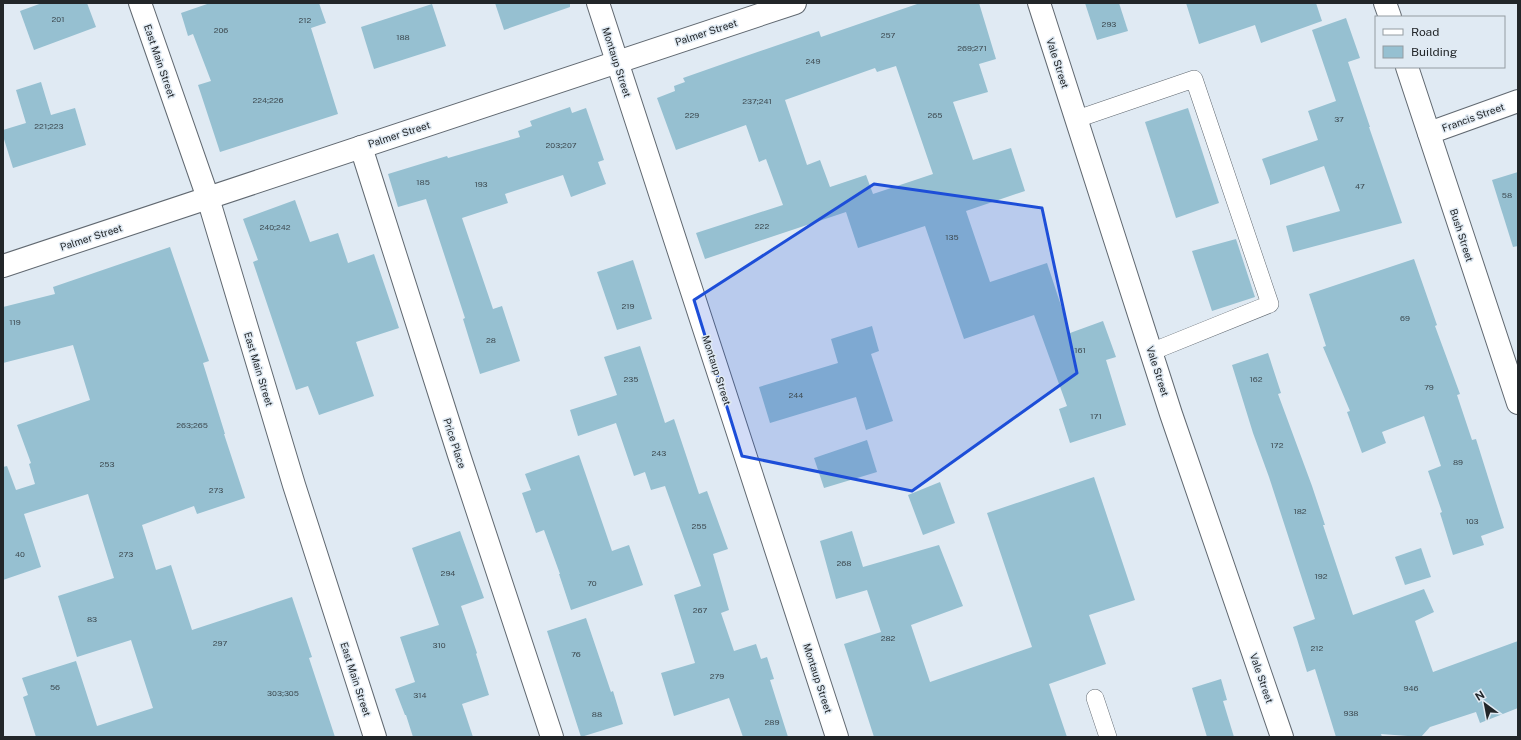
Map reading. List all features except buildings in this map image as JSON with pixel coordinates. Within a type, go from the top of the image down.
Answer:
[{"type":"street","name":"East Main Street","points":[[140,3],[208,198],[294,485],[375,737]]},
{"type":"street","name":"Montaup Street","points":[[598,3],[837,737]]},
{"type":"street","name":"Palmer Street","points":[[3,266],[795,3]]},
{"type":"street","name":"Vale Street","points":[[1039,3],[1171,414],[1282,737]]},
{"type":"street","points":[[1385,3],[1390,16]]},
{"type":"street","name":"Bush Street","points":[[1407,68],[1518,403]]},
{"type":"street","name":"Francis Street","points":[[1428,133],[1518,101]]},
{"type":"street","name":"Price Place","points":[[361,147],[459,455],[552,737]]},
{"type":"lane","points":[[1077,119],[1194,79],[1270,304],[1152,352]]},
{"type":"lane","points":[[1095,698],[1108,737]]},
{"type":"highlighted area","points":[[874,184],[1042,208],[1077,373],[912,491],[742,456],[694,300]]}]
